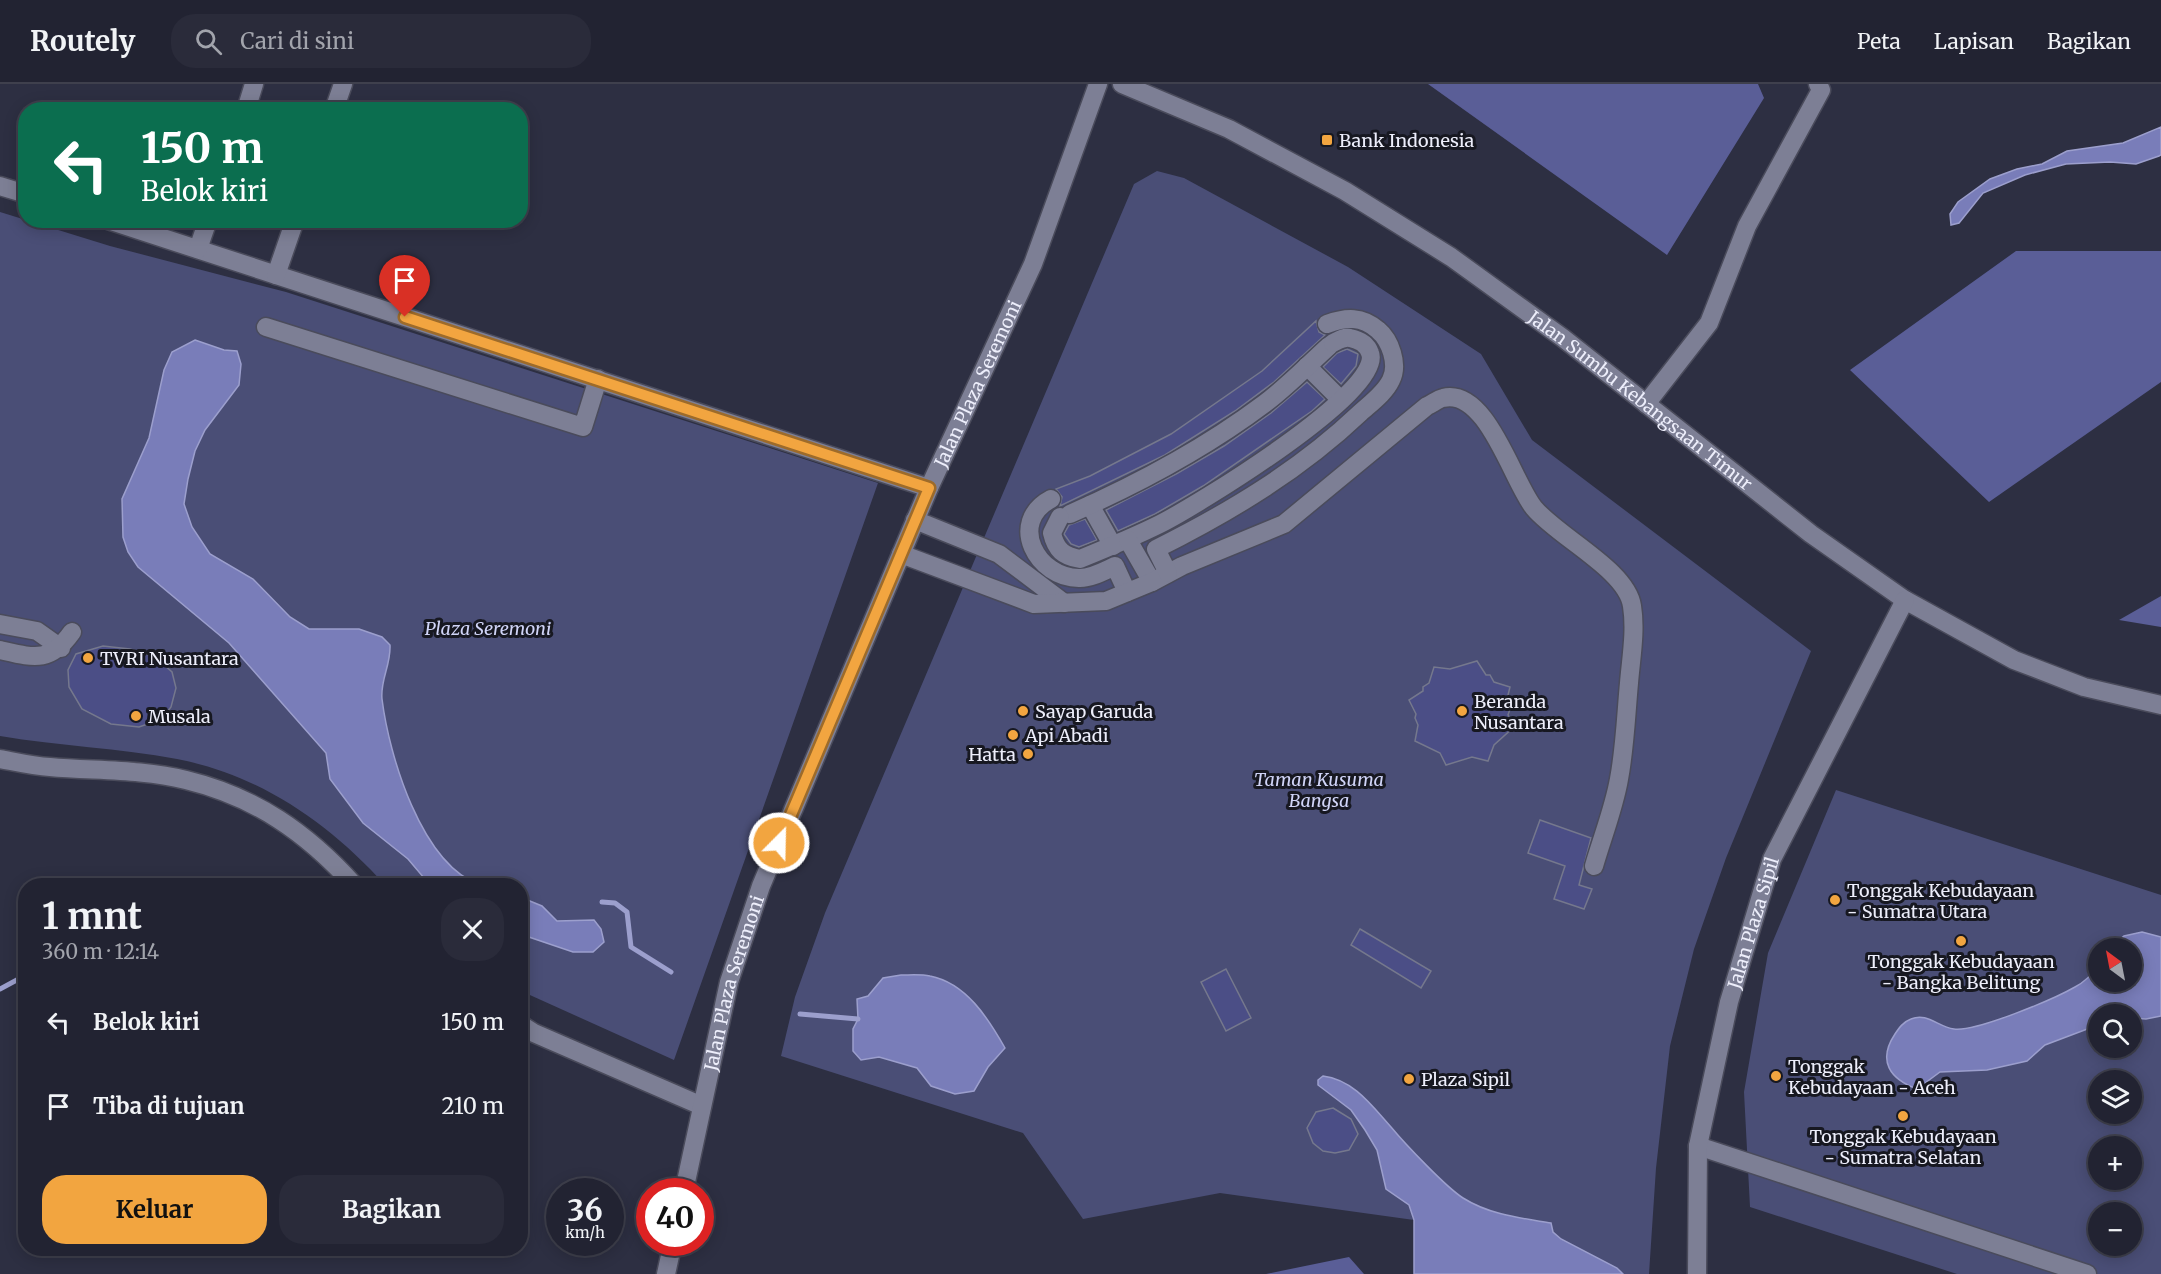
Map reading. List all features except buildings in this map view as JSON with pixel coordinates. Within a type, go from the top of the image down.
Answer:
[{"type":"street","points":[[248,102],[254,84]]},
{"type":"street","points":[[337,102],[343,84]]},
{"type":"street","name":"Jalan Plaza Seremoni","points":[[687,1178],[729,982],[761,886],[915,520],[1033,264],[1098,84]]},
{"type":"street","name":"Jalan Sumbu Kebangsaan Timur","points":[[1122,84],[1229,129],[1346,191],[1451,257],[1563,338],[1811,534],[1905,600],[2014,660],[2084,687],[2161,705]]},
{"type":"street","points":[[1646,404],[1709,323],[1747,226],[1821,90],[1818,84]]},
{"type":"street","points":[[0,186],[18,192]]},
{"type":"street","points":[[133,228],[929,488]]},
{"type":"street","points":[[198,249],[205,228]]},
{"type":"street","points":[[276,275],[292,228]]},
{"type":"street","points":[[1168,573],[1156,549],[1213,520],[1299,464],[1339,433],[1384,390],[1392,378],[1391,351],[1386,337],[1376,328],[1362,320],[1351,318],[1327,324]]},
{"type":"street","points":[[266,327],[583,427],[598,379]]},
{"type":"street","points":[[1345,337],[1358,339],[1368,347],[1373,360],[1369,372],[1341,400],[1295,438],[1232,483],[1120,543],[1080,559],[1066,556],[1055,546],[1052,533],[1065,516],[1135,485],[1203,445],[1266,403],[1307,366],[1331,344],[1345,337]]},
{"type":"street","points":[[1307,366],[1341,400]]},
{"type":"street","points":[[901,554],[1034,604],[1084,604],[1106,601],[1284,524],[1436,402],[1444,398],[1457,399],[1474,408],[1491,427],[1520,489],[1535,509],[1558,532],[1618,580],[1626,588],[1632,604],[1634,633],[1619,779],[1594,867]]},
{"type":"street","points":[[1051,499],[1037,509],[1030,522],[1029,534],[1041,563],[1053,572],[1082,578],[1115,566],[1127,592]]},
{"type":"street","points":[[1090,505],[1152,582]]},
{"type":"street","points":[[915,520],[999,554],[1064,603]]},
{"type":"street","points":[[1000,592],[1012,564]]},
{"type":"street","name":"Jalan Plaza Sipil","points":[[1697,1274],[1698,1146],[1729,1002],[1772,859],[1905,600]]},
{"type":"street","points":[[0,624],[37,631],[61,648]]},
{"type":"street","points":[[0,650],[26,656],[49,656],[61,648],[72,632]]},
{"type":"street","points":[[0,759],[47,767],[116,770],[186,780],[243,799],[287,822],[327,855],[348,878]]},
{"type":"street","points":[[528,1029],[702,1106]]},
{"type":"street","points":[[1698,1146],[2087,1274]]},
{"type":"street","points":[[666,1274],[670,1256]]},
{"type":"green space","name":"Taman Kusuma Bangsa","points":[[1157,171],[1184,178],[1348,267],[1481,354],[1532,440],[1811,651],[1726,858],[1694,949],[1670,1046],[1656,1168],[1649,1274],[1414,1274],[1414,1220],[1220,1193],[1083,1219],[1023,1133],[781,1056],[795,997],[825,913],[1134,184]]},
{"type":"green space","name":"Plaza Seremoni","points":[[0,212],[18,218],[18,228],[52,228],[110,246],[286,292],[878,483],[674,1060],[528,994],[528,878],[378,878],[341,841],[316,822],[265,790],[237,777],[207,766],[177,759],[0,736]]},
{"type":"green space","points":[[1836,790],[2161,895],[2161,1274],[1957,1274],[1750,1207],[1744,1092],[1768,953]]},
{"type":"shaded area","points":[[1428,84],[1758,84],[1764,98],[1667,255]]},
{"type":"shaded area","points":[[2161,127],[2161,155],[2159,156],[2136,164],[2110,162],[2066,164],[2025,175],[1983,193],[1959,223],[1951,225],[1950,214],[1958,202],[1990,179],[2017,169],[2042,164],[2067,151],[2123,143]]},
{"type":"shaded area","points":[[2016,251],[2161,251],[2161,382],[1989,502],[1850,370]]},
{"type":"shaded area","points":[[195,340],[224,350],[237,351],[241,364],[239,385],[205,430],[195,451],[184,504],[192,527],[210,554],[253,579],[290,617],[309,629],[359,629],[382,637],[390,645],[382,699],[392,749],[401,777],[425,832],[441,855],[459,873],[468,878],[424,878],[408,859],[363,823],[330,779],[326,753],[229,643],[138,567],[128,552],[123,537],[122,499],[149,438],[164,370],[172,352]]},
{"type":"shaded area","points":[[2161,596],[2161,627],[2119,620]]},
{"type":"shaded area","points":[[528,900],[542,906],[557,921],[594,920],[601,929],[604,942],[593,952],[573,952],[528,937]]},
{"type":"shaded area","points":[[2142,932],[2161,937],[2161,1016],[2142,1019],[2142,1004],[2088,1004],[2088,1029],[2045,1045],[2027,1061],[1987,1070],[1940,1072],[1917,1089],[1900,1080],[1889,1068],[1887,1053],[1895,1034],[1906,1022],[1917,1017],[1948,1028],[1965,1029],[2015,1014],[2065,992],[2088,977],[2088,992],[2142,992],[2142,938],[2122,938]]},
{"type":"shaded area","points":[[901,975],[930,976],[955,986],[975,1003],[991,1025],[1005,1048],[988,1067],[974,1091],[955,1094],[931,1086],[917,1068],[879,1057],[861,1060],[853,1051],[853,1029],[858,1019],[857,999],[868,996],[883,978]]},
{"type":"shaded area","points":[[1323,1076],[1334,1078],[1362,1095],[1426,1165],[1463,1198],[1495,1212],[1551,1223],[1553,1232],[1561,1239],[1617,1268],[1623,1274],[1414,1274],[1414,1220],[1409,1205],[1386,1189],[1377,1150],[1351,1110],[1318,1085],[1318,1080]]},
{"type":"shaded area","points":[[1349,1257],[1364,1274],[1266,1274]]},
{"type":"waterway","points":[[602,902],[615,903],[627,912],[631,947],[671,972]]},
{"type":"waterway","points":[[0,989],[18,979]]},
{"type":"waterway","points":[[800,1014],[858,1019]]},
{"type":"place","name":"Bank Indonesia","points":[[1327,140]]},
{"type":"place","name":"TVRI Nusantara","points":[[88,658]]},
{"type":"place","name":"Sayap Garuda","points":[[1023,711]]},
{"type":"place","name":"Beranda Nusantara","points":[[1462,711]]},
{"type":"place","name":"Musala","points":[[136,716]]},
{"type":"place","name":"Api Abadi","points":[[1013,735]]},
{"type":"place","name":"Hatta","points":[[1028,754]]},
{"type":"place","name":"Tonggak Kebudayaan - Sumatra Utara","points":[[1835,900]]},
{"type":"place","name":"Tonggak Kebudayaan - Bangka Belitung","points":[[1961,941]]},
{"type":"place","name":"Tonggak Kebudayaan - Aceh","points":[[1776,1076]]},
{"type":"place","name":"Plaza Sipil","points":[[1409,1079]]},
{"type":"place","name":"Tonggak Kebudayaan - Sumatra Selatan","points":[[1903,1116]]},
{"type":"route","points":[[405,317],[929,488],[779,843]]}]
